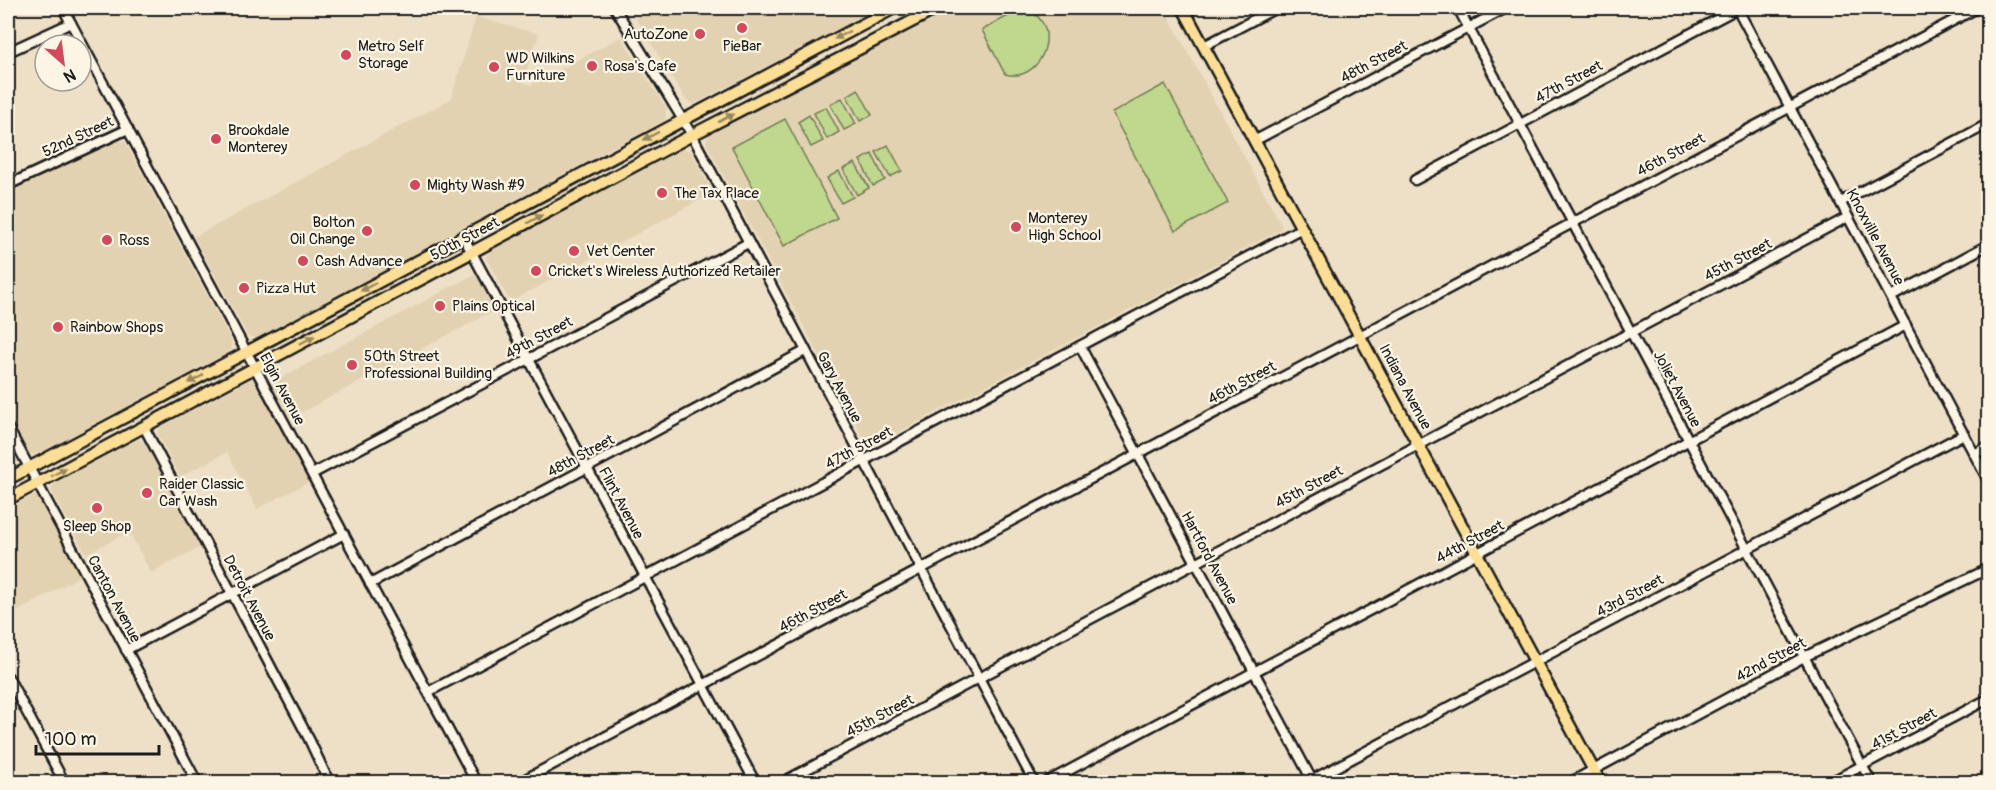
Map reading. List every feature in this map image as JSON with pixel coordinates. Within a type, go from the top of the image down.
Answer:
[{"type":"main road","name":"50th Street","points":[[8,479],[894,8]]},
{"type":"main road","name":"50th Street","points":[[8,499],[692,135],[938,8]]},
{"type":"main road","name":"Indiana Avenue","points":[[1183,8],[1600,783]]},
{"type":"street","name":"Elgin Avenue","points":[[63,8],[476,783]]},
{"type":"street","name":"Gary Avenue","points":[[615,8],[692,135],[1034,783]]},
{"type":"street","points":[[1204,46],[1276,8]]},
{"type":"street","name":"Joliet Avenue","points":[[1458,8],[1871,783]]},
{"type":"street","name":"48th Street","points":[[1254,141],[1506,8]]},
{"type":"street","name":"Knoxville Avenue","points":[[1736,8],[1989,480]]},
{"type":"street","name":"47th Street","points":[[1415,180],[1736,8]]},
{"type":"street","name":"46th Street","points":[[520,783],[1977,8]]},
{"type":"street","points":[[8,52],[71,23]]},
{"type":"street","points":[[1841,202],[1989,124]]},
{"type":"street","name":"52nd Street","points":[[8,185],[128,129]]},
{"type":"street","name":"45th Street","points":[[783,783],[1848,217]]},
{"type":"street","name":"47th Street","points":[[428,692],[1302,228]]},
{"type":"street","name":"Flint Avenue","points":[[463,236],[755,783]]},
{"type":"street","name":"49th Street","points":[[312,474],[748,243]]},
{"type":"street","points":[[1891,297],[1989,245]]},
{"type":"street","name":"44th Street","points":[[1047,783],[1906,325]]},
{"type":"street","name":"Hartford Avenue","points":[[1080,346],[1311,782]]},
{"type":"street","name":"48th Street","points":[[370,584],[805,351]]},
{"type":"street","name":"Detroit Avenue","points":[[144,427],[309,739],[329,783]]},
{"type":"street","name":"Canton Avenue","points":[[8,428],[197,783]]},
{"type":"street","name":"43rd Street","points":[[1311,782],[1964,434]]},
{"type":"street","points":[[1975,454],[1989,446]]},
{"type":"street","points":[[126,650],[344,534]]},
{"type":"street","name":"42nd Street","points":[[1570,783],[1804,657],[1989,569]]},
{"type":"street","points":[[8,677],[64,783]]},
{"type":"street","name":"41st Street","points":[[1832,783],[1989,699]]},
{"type":"shaded area","points":[[645,8],[879,8],[694,104],[686,100],[633,14]]},
{"type":"shaded area","name":"Monterey High School","points":[[956,8],[1164,8],[1282,226],[1280,230],[869,448],[706,140],[710,134]]},
{"type":"shaded area","points":[[476,17],[539,34],[523,82],[531,85],[621,37],[666,108],[666,118],[257,338],[248,336],[194,237],[451,99]]},
{"type":"shaded area","points":[[120,139],[125,142],[231,340],[232,349],[40,453],[32,455],[27,451],[8,414],[8,191]]},
{"type":"shaded area","points":[[682,149],[691,151],[713,193],[510,302],[486,258],[489,252]]},
{"type":"shaded area","points":[[473,275],[478,277],[495,310],[291,418],[273,386],[275,381]]},
{"type":"shaded area","points":[[252,379],[257,383],[309,482],[257,509],[227,452],[180,477],[157,433],[161,427]]},
{"type":"shaded area","points":[[136,440],[142,440],[145,444],[201,547],[151,573],[129,532],[86,554],[51,490],[55,483]]},
{"type":"shaded area","points":[[35,495],[40,500],[80,576],[8,617],[8,508]]},
{"type":"green space","points":[[1021,9],[1035,14],[1043,23],[1046,35],[1045,48],[1040,60],[1031,69],[1019,75],[1005,74],[982,30]]},
{"type":"green space","points":[[1165,84],[1228,203],[1175,231],[1112,113]]},
{"type":"green space","points":[[858,89],[872,115],[860,121],[847,96]]},
{"type":"green space","points":[[842,98],[856,124],[844,130],[830,104]]},
{"type":"green space","points":[[826,107],[839,132],[827,139],[814,113]]},
{"type":"green space","points":[[809,115],[823,141],[811,147],[798,122]]},
{"type":"green space","points":[[785,119],[837,218],[784,246],[732,147]]},
{"type":"green space","points":[[888,145],[902,171],[890,177],[876,152]]},
{"type":"green space","points":[[872,154],[885,180],[873,186],[860,160]]},
{"type":"green space","points":[[855,163],[869,188],[857,195],[843,169]]},
{"type":"green space","points":[[839,171],[853,197],[841,203],[827,178]]},
{"type":"place","name":"PieBar","points":[[742,28]]},
{"type":"place","name":"AutoZone","points":[[700,34]]},
{"type":"place","name":"Metro Self Storage","points":[[346,55]]},
{"type":"place","name":"Rosa's Cafe","points":[[592,66]]},
{"type":"place","name":"WD Wilkins Furniture","points":[[494,67]]},
{"type":"place","name":"Brookdale Monterey","points":[[216,139]]},
{"type":"place","name":"Mighty Wash #9","points":[[415,185]]},
{"type":"place","name":"The Tax Place","points":[[662,193]]},
{"type":"place","name":"Monterey High School","points":[[1016,227]]},
{"type":"place","name":"Bolton Oil Change","points":[[367,231]]},
{"type":"place","name":"Ross","points":[[107,240]]},
{"type":"place","name":"Vet Center","points":[[574,251]]},
{"type":"place","name":"Cash Advance","points":[[303,261]]},
{"type":"place","name":"Cricket's Wireless Authorized Retailer","points":[[536,271]]},
{"type":"place","name":"Pizza Hut","points":[[244,288]]},
{"type":"place","name":"Plains Optical","points":[[440,306]]},
{"type":"place","name":"Rainbow Shops","points":[[58,327]]},
{"type":"place","name":"50th Street Professional Building","points":[[352,365]]},
{"type":"place","name":"Raider Classic Car Wash","points":[[147,493]]},
{"type":"place","name":"Sleep Shop","points":[[97,508]]}]
